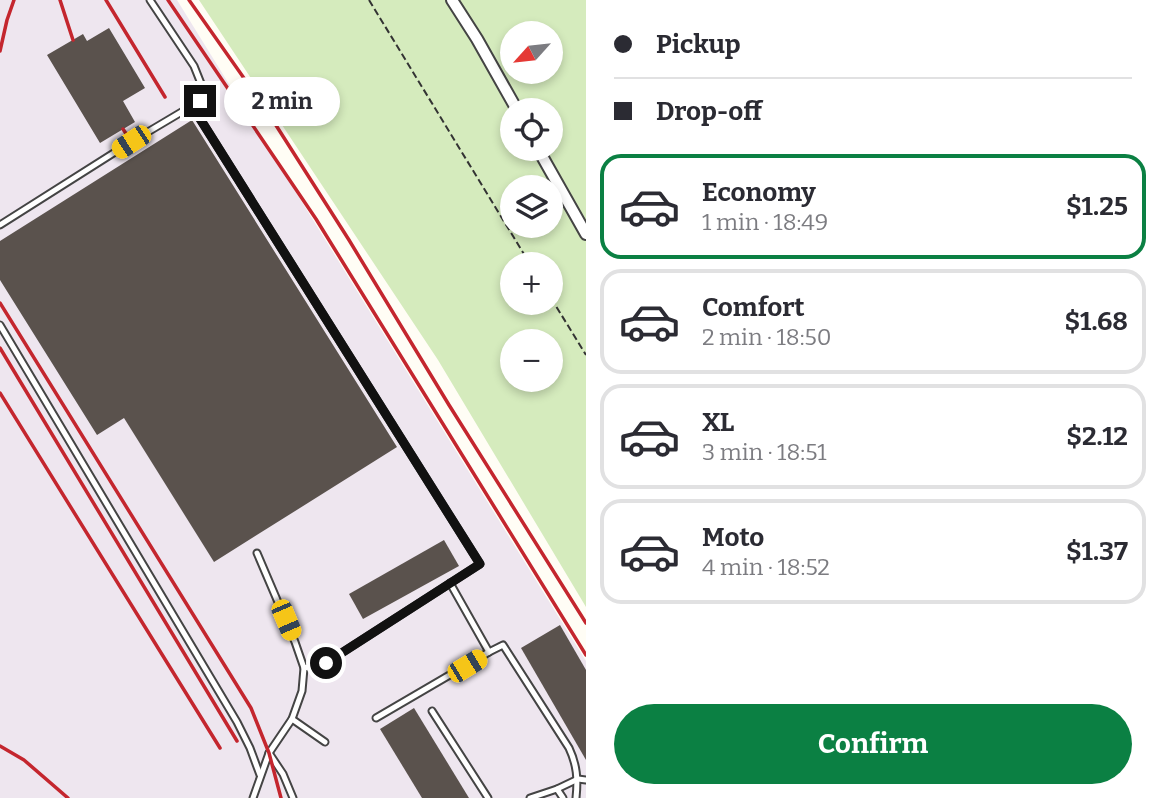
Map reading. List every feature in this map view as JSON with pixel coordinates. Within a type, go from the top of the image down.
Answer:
[{"type":"street","points":[[452,0],[510,98]]},
{"type":"street","points":[[545,161],[586,233]]},
{"type":"lane","points":[[0,225],[200,101],[202,86],[194,66],[150,0]]},
{"type":"lane","points":[[192,106],[480,564],[326,663],[304,668]]},
{"type":"lane","points":[[0,324],[237,722],[260,775]]},
{"type":"lane","points":[[254,797],[269,753],[292,719],[302,691],[304,668],[257,553]]},
{"type":"lane","points":[[450,583],[489,652]]},
{"type":"lane","points":[[376,718],[503,645],[575,760],[578,779],[576,798]]},
{"type":"lane","points":[[432,711],[488,798]]},
{"type":"lane","points":[[292,719],[325,742]]},
{"type":"lane","points":[[269,753],[283,774],[293,798]]},
{"type":"lane","points":[[530,798],[578,779],[586,780]]},
{"type":"lane","points":[[558,789],[564,798]]},
{"type":"path","points":[[369,0],[523,252]]},
{"type":"path","points":[[561,315],[586,355]]},
{"type":"shaded area","points":[[0,0],[177,0],[586,661],[586,798],[0,798]]},
{"type":"green space","points":[[199,0],[586,0],[586,607],[438,360]]},
{"type":"building","points":[[109,28],[145,88],[123,101],[135,122],[100,143],[47,55],[83,34],[87,41]]},
{"type":"building","points":[[192,120],[397,447],[214,562],[124,418],[97,435],[0,280],[0,241]]},
{"type":"building","points":[[444,540],[459,566],[363,619],[349,594]]},
{"type":"building","points":[[560,625],[586,670],[586,760],[521,648]]},
{"type":"building","points":[[414,708],[469,798],[422,798],[380,729]]},
{"type":"railway","points":[[0,51],[14,0]]},
{"type":"railway","points":[[60,0],[73,40]]},
{"type":"railway","points":[[106,0],[165,97]]},
{"type":"railway","points":[[168,0],[316,219],[586,655]]},
{"type":"railway","points":[[189,0],[265,108],[586,623]]},
{"type":"railway","points":[[123,129],[136,149]]},
{"type":"railway","points":[[0,303],[251,708],[269,753],[281,798]]},
{"type":"railway","points":[[0,348],[237,741]]},
{"type":"railway","points":[[0,393],[220,748]]},
{"type":"railway","points":[[0,746],[24,760],[68,798]]},
{"type":"route","points":[[200,101],[192,106],[480,564],[326,663]]}]
